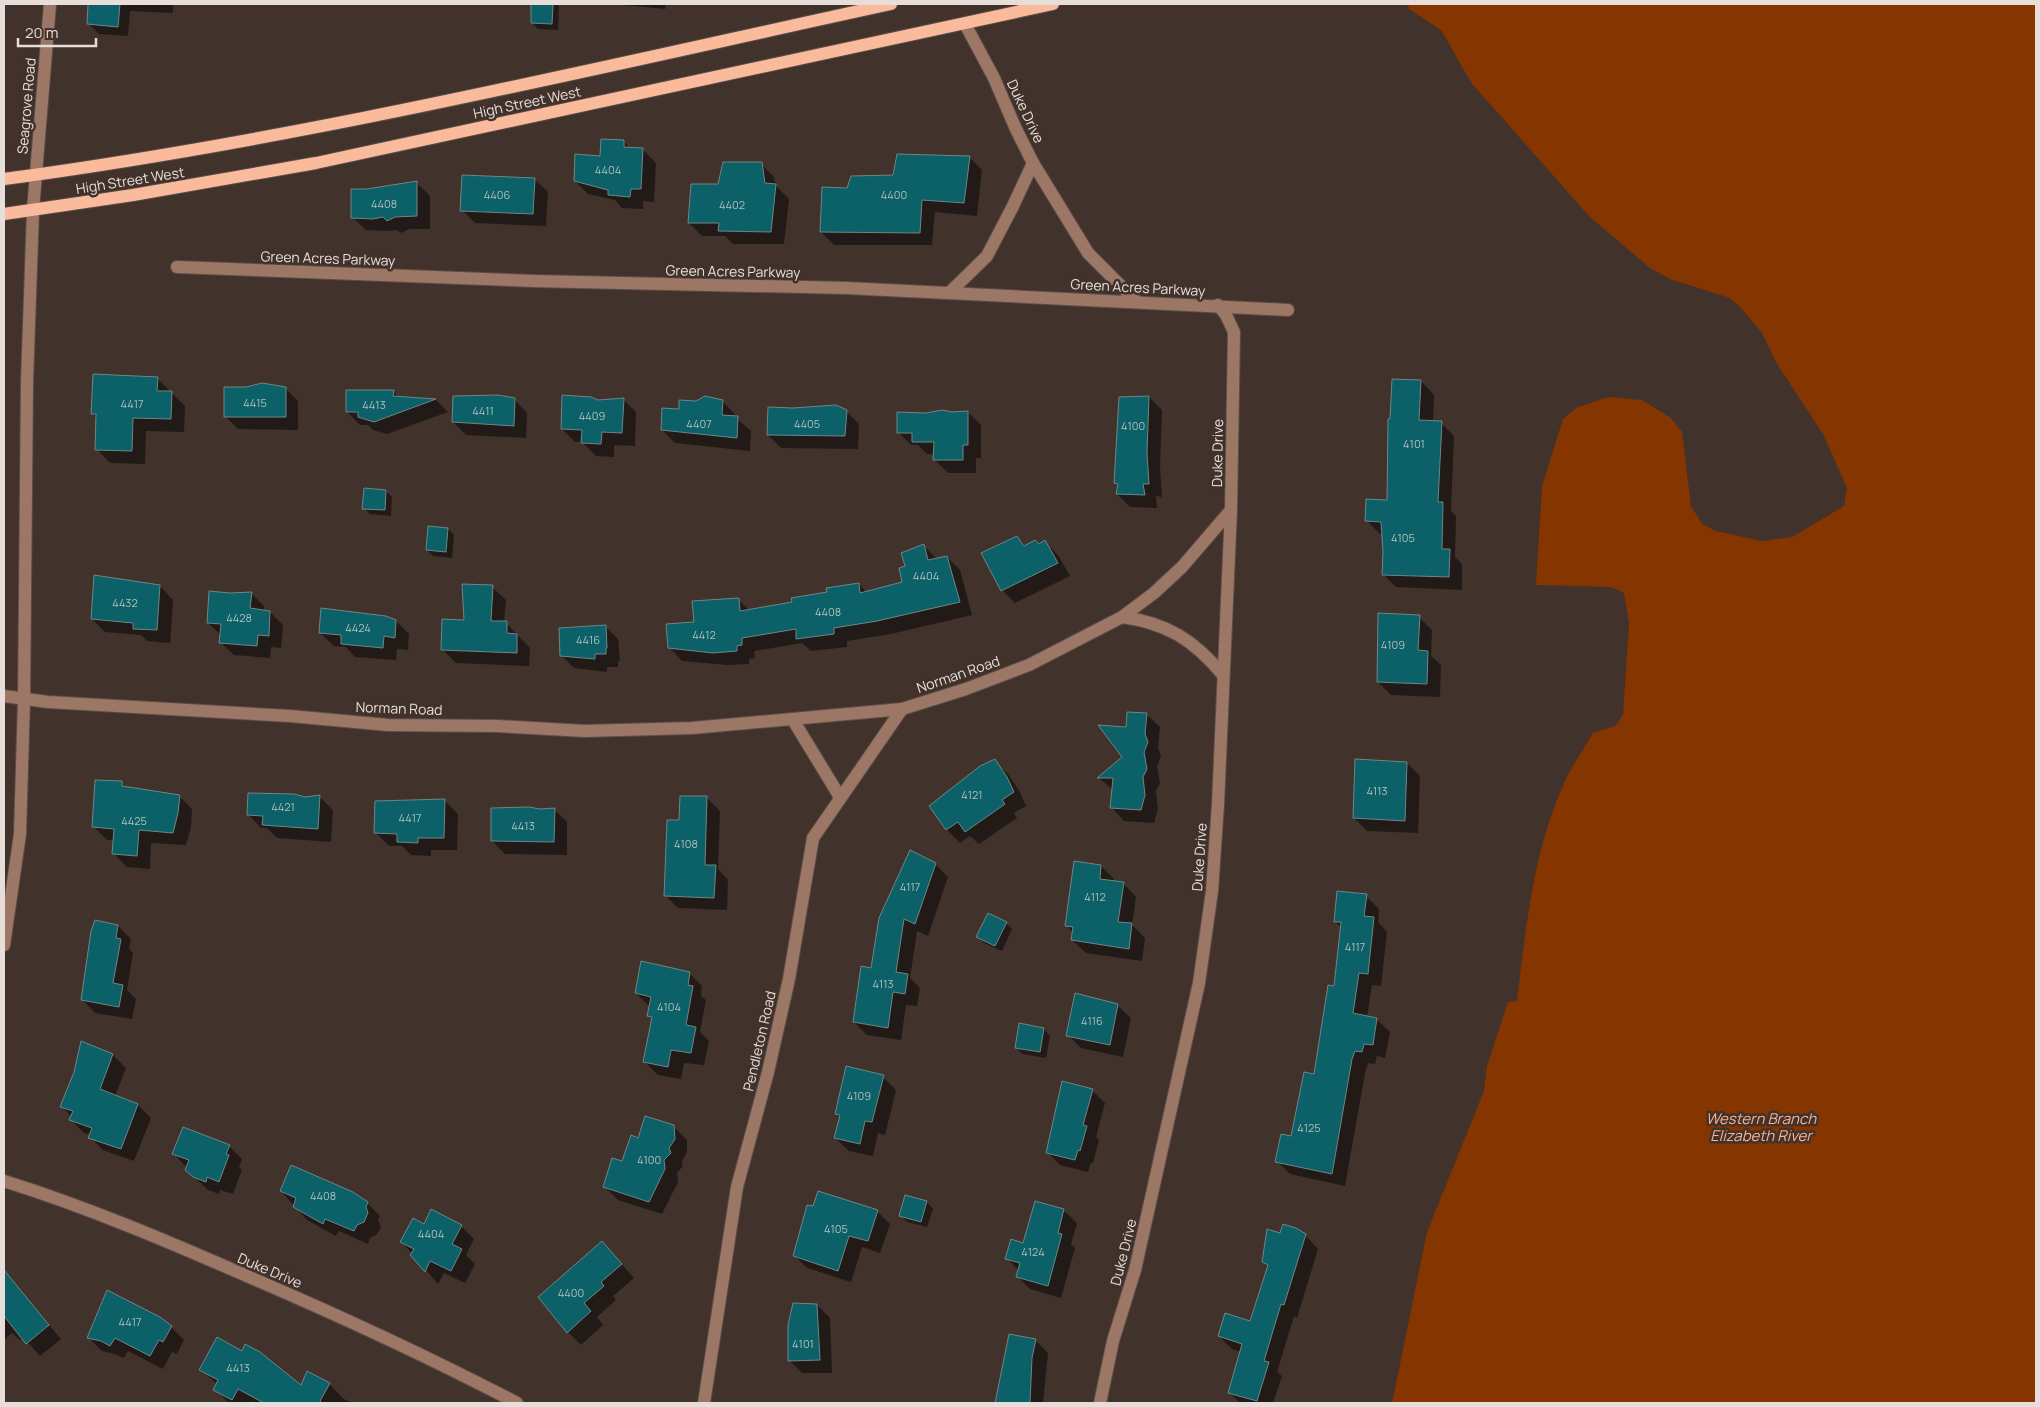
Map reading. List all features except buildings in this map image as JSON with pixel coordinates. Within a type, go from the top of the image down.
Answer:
[{"type":"main road","name":"High Street West","points":[[4,179],[185,151],[371,116],[891,4]]},
{"type":"main road","name":"High Street West","points":[[4,214],[133,195],[316,163],[1053,4]]},
{"type":"street","name":"Seagrove Road","points":[[4,945],[20,834],[24,699],[27,382],[33,210],[50,4]]},
{"type":"street","name":"Duke Drive","points":[[965,24],[994,78],[1015,127],[1033,162],[1088,253],[1137,302]]},
{"type":"street","points":[[949,293],[987,256],[1033,162]]},
{"type":"street","name":"Green Acres Parkway","points":[[177,267],[534,281],[838,288],[1218,305],[1288,310]]},
{"type":"street","name":"Duke Drive","points":[[1100,1403],[1114,1342],[1136,1270],[1199,983],[1212,892],[1218,804],[1231,510],[1234,332],[1226,315],[1218,305]]},
{"type":"street","name":"Norman Road","points":[[4,696],[48,702],[290,716],[388,725],[498,726],[585,731],[692,728],[902,709],[966,689],[1029,665],[1122,617],[1154,593],[1182,567],[1231,510]]},
{"type":"street","points":[[1122,617],[1141,620],[1166,628],[1189,640],[1207,655],[1223,675]]},
{"type":"street","name":"Pendleton Road","points":[[704,1403],[737,1187],[768,1072],[789,979],[813,838],[902,709]]},
{"type":"street","points":[[793,720],[840,797]]},
{"type":"street","name":"Duke Drive","points":[[4,1181],[55,1197],[170,1242],[326,1310],[517,1403]]},
{"type":"water","name":"Western Branch Elizabeth River","points":[[1408,4],[2036,4],[2036,1403],[1392,1403],[1427,1232],[1484,1091],[1487,1066],[1508,1002],[1517,1001],[1532,890],[1553,809],[1567,777],[1593,733],[1615,726],[1623,715],[1629,623],[1624,593],[1611,587],[1536,585],[1542,486],[1563,419],[1576,408],[1608,397],[1642,400],[1671,418],[1682,432],[1691,506],[1702,524],[1716,531],[1762,541],[1792,537],[1844,506],[1847,488],[1823,434],[1777,364],[1762,333],[1740,307],[1730,298],[1670,279],[1650,268],[1590,217],[1472,84],[1441,30],[1409,9]]}]
